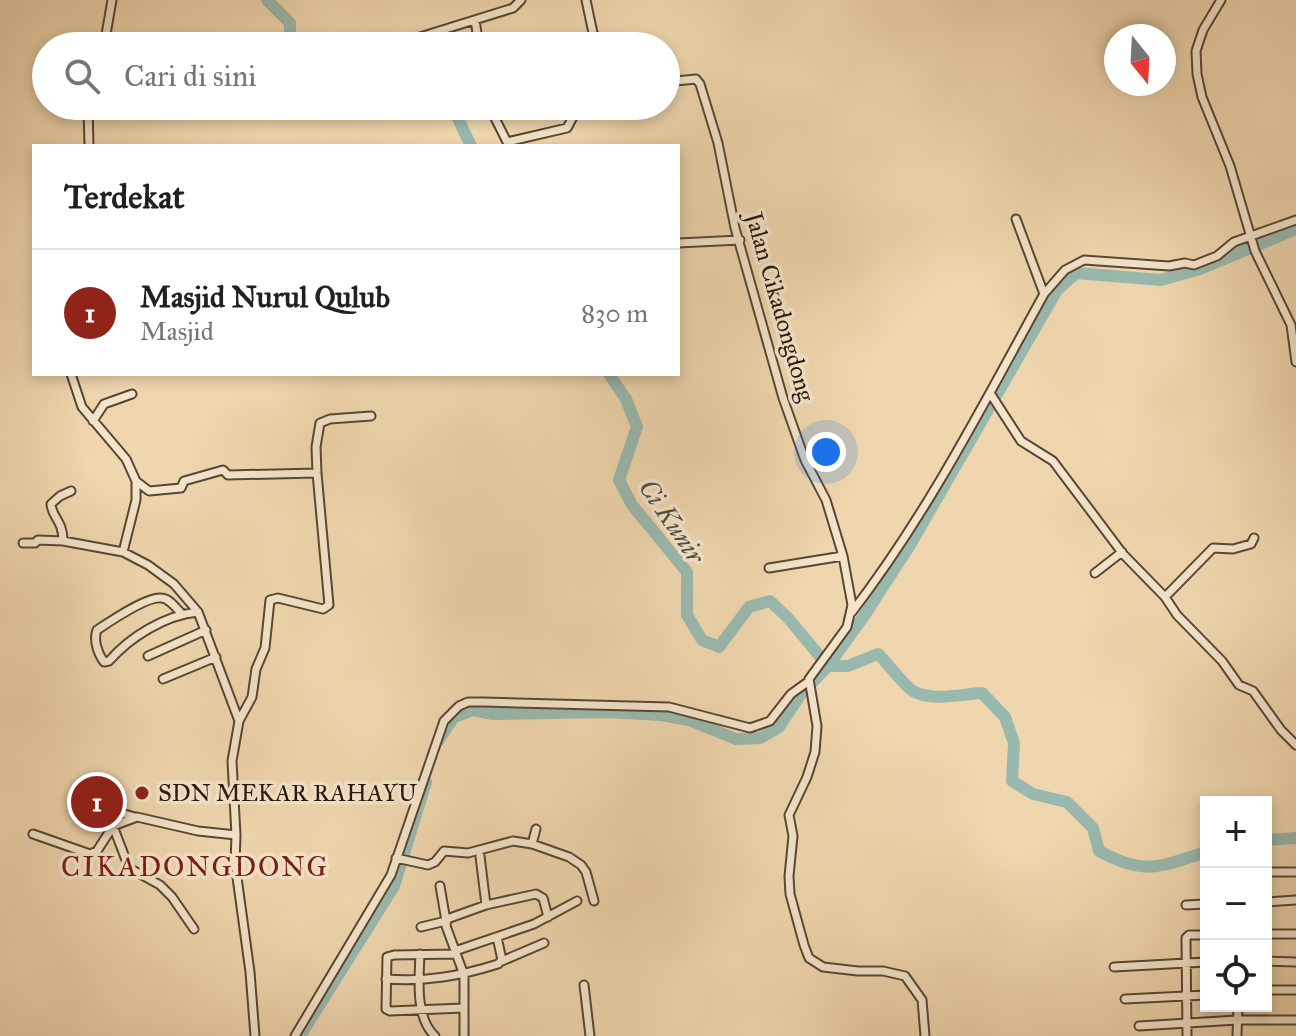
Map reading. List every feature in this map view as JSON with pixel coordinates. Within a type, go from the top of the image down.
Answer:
[{"type":"street","points":[[106,32],[112,0]]},
{"type":"street","points":[[436,32],[513,8],[521,0]]},
{"type":"street","points":[[586,0],[593,32]]},
{"type":"street","points":[[1221,0],[1208,21],[1196,51],[1197,74],[1202,97],[1230,166],[1250,238],[1291,325],[1296,362]]},
{"type":"street","points":[[475,20],[477,32]]},
{"type":"street","name":"Jalan Cikadongdong","points":[[680,81],[696,79],[700,84],[783,398],[805,460],[826,500],[843,556],[851,614]]},
{"type":"street","points":[[88,120],[89,144]]},
{"type":"street","points":[[496,120],[507,142],[567,128],[571,120]]},
{"type":"street","points":[[1016,219],[1044,294]]},
{"type":"street","points":[[295,1036],[401,859],[440,729],[459,706],[484,702],[669,707],[750,728],[770,721],[791,694],[810,683],[847,627],[851,614],[924,511],[993,397],[1044,294],[1065,270],[1084,260],[1169,266],[1197,264],[1212,259],[1234,242],[1296,220]]},
{"type":"street","points":[[680,243],[740,240]]},
{"type":"street","points":[[72,376],[80,404],[126,459],[136,481],[136,500],[123,552]]},
{"type":"street","points":[[93,421],[104,404],[132,394]]},
{"type":"street","points":[[993,397],[1021,441],[1053,461],[1122,552],[1222,661],[1240,686],[1253,691],[1296,745]]},
{"type":"street","points":[[255,1036],[235,863],[232,761],[239,721],[252,697],[256,669],[265,648],[270,600],[278,598],[323,609],[329,605],[317,473],[316,447],[321,421],[371,416]]},
{"type":"street","points":[[136,481],[149,491],[182,488],[184,481],[223,470],[228,475],[317,473]]},
{"type":"street","points":[[63,541],[62,526],[51,504],[71,491]]},
{"type":"street","points":[[1165,597],[1215,547],[1233,549],[1252,544],[1254,538]]},
{"type":"street","points":[[23,543],[63,541],[123,552],[174,584],[198,612],[239,721]]},
{"type":"street","points":[[1095,573],[1122,552]]},
{"type":"street","points":[[769,568],[843,556]]},
{"type":"street","points":[[181,613],[165,598],[148,601],[97,630],[95,639],[100,657],[104,662],[109,661],[124,644],[181,613],[198,612]]},
{"type":"street","points":[[148,656],[206,630]]},
{"type":"street","points":[[163,679],[216,657]]},
{"type":"street","points":[[810,683],[817,726],[815,752],[789,815],[793,836],[790,894],[804,945],[809,958],[823,967],[883,971],[905,976],[922,1000],[925,1036]]},
{"type":"street","points":[[107,809],[198,831],[236,835]]},
{"type":"street","points":[[33,834],[90,854],[97,851],[113,826],[137,817]]},
{"type":"street","points":[[113,826],[129,868],[160,885],[194,929]]},
{"type":"street","points":[[532,844],[536,829]]},
{"type":"street","points":[[401,859],[428,865],[444,851],[468,853],[513,841],[532,844],[569,857],[581,865],[594,901]]},
{"type":"street","points":[[480,856],[486,905]]},
{"type":"street","points":[[1272,872],[1296,872]]},
{"type":"street","points":[[440,886],[446,921],[464,975],[464,1036]]},
{"type":"street","points":[[421,927],[486,905],[539,894],[548,917]]},
{"type":"street","points":[[1272,902],[1296,900]]},
{"type":"street","points":[[464,1008],[423,1012],[388,1010],[387,957],[455,953],[548,917],[577,901]]},
{"type":"street","points":[[1186,905],[1200,904]]},
{"type":"street","points":[[1272,934],[1296,934]]},
{"type":"street","points":[[1187,1036],[1187,936],[1200,935]]},
{"type":"street","points":[[497,937],[502,961]]},
{"type":"street","points":[[386,979],[419,981],[464,975],[544,943]]},
{"type":"street","points":[[420,954],[423,1012],[427,1027],[435,1036]]},
{"type":"street","points":[[1114,967],[1200,961]]},
{"type":"street","points":[[1272,961],[1296,962]]},
{"type":"street","points":[[584,985],[590,1036]]},
{"type":"street","points":[[1272,990],[1296,990]]},
{"type":"street","points":[[1125,999],[1200,995]]},
{"type":"street","points":[[1237,1036],[1238,1012]]},
{"type":"street","points":[[1139,1026],[1296,1020]]},
{"type":"waterway","name":"Ci Kunir","points":[[267,0],[290,23],[290,32]]},
{"type":"waterway","name":"Ci Kunir","points":[[459,120],[470,144]]},
{"type":"waterway","points":[[438,741],[454,717],[473,710],[493,714],[607,712],[661,715],[689,720],[736,739],[760,738],[779,727],[801,694],[828,666],[864,616],[910,545],[1057,290],[1076,273],[1161,280],[1200,269],[1296,229]]},
{"type":"waterway","name":"Ci Kunir","points":[[610,376],[626,399],[637,427],[619,480],[632,505],[687,572],[687,615],[702,640],[719,647],[749,607],[770,601],[828,666],[848,666],[878,654],[910,689],[921,694],[938,697],[982,693],[1005,717],[1014,743],[1012,781],[1033,794],[1067,802],[1093,828],[1099,851],[1141,866],[1164,865],[1200,854]]},
{"type":"waterway","points":[[300,1036],[394,886],[426,782]]},
{"type":"waterway","name":"Ci Kunir","points":[[1272,840],[1296,838]]},
{"type":"place","name":"SDN MEKAR RAHAYU","points":[[142,793]]},
{"type":"place","name":"Masjid Nurul Qulub","points":[[97,802]]},
{"type":"district","name":"CIKADONGDONG","points":[[195,866]]}]
